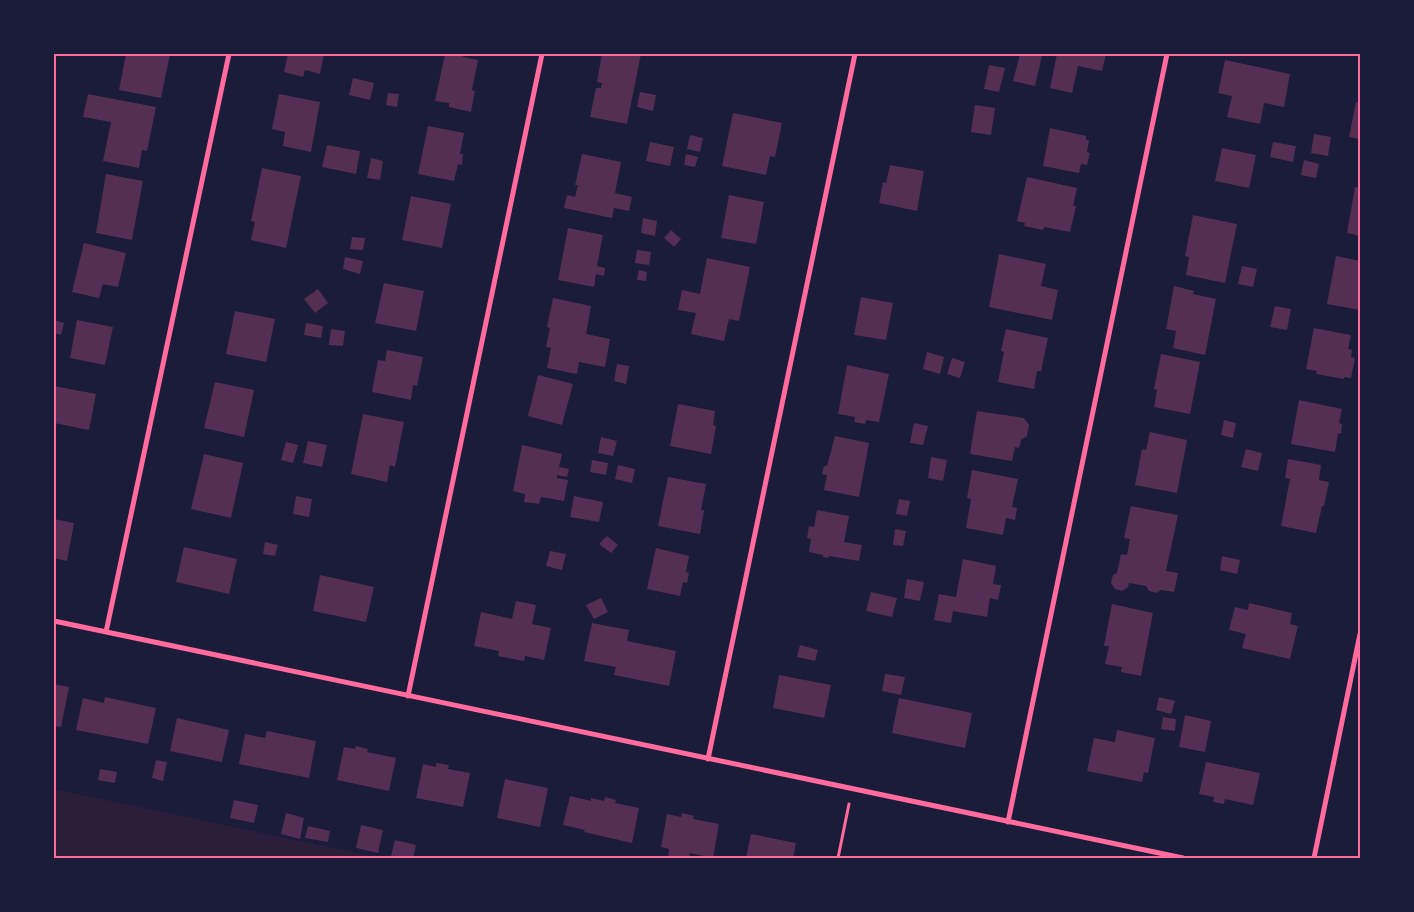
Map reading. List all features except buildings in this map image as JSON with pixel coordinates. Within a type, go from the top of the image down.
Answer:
[{"type":"street","points":[[106,632],[229,54]]},
{"type":"street","points":[[408,696],[542,54]]},
{"type":"street","points":[[708,759],[855,54]]},
{"type":"street","points":[[1008,822],[1167,54]]},
{"type":"street","points":[[54,621],[1183,858]]},
{"type":"street","points":[[1314,858],[1360,634]]},
{"type":"path","points":[[838,858],[853,789]]},
{"type":"shaded area","points":[[54,789],[381,858],[54,858]]}]
